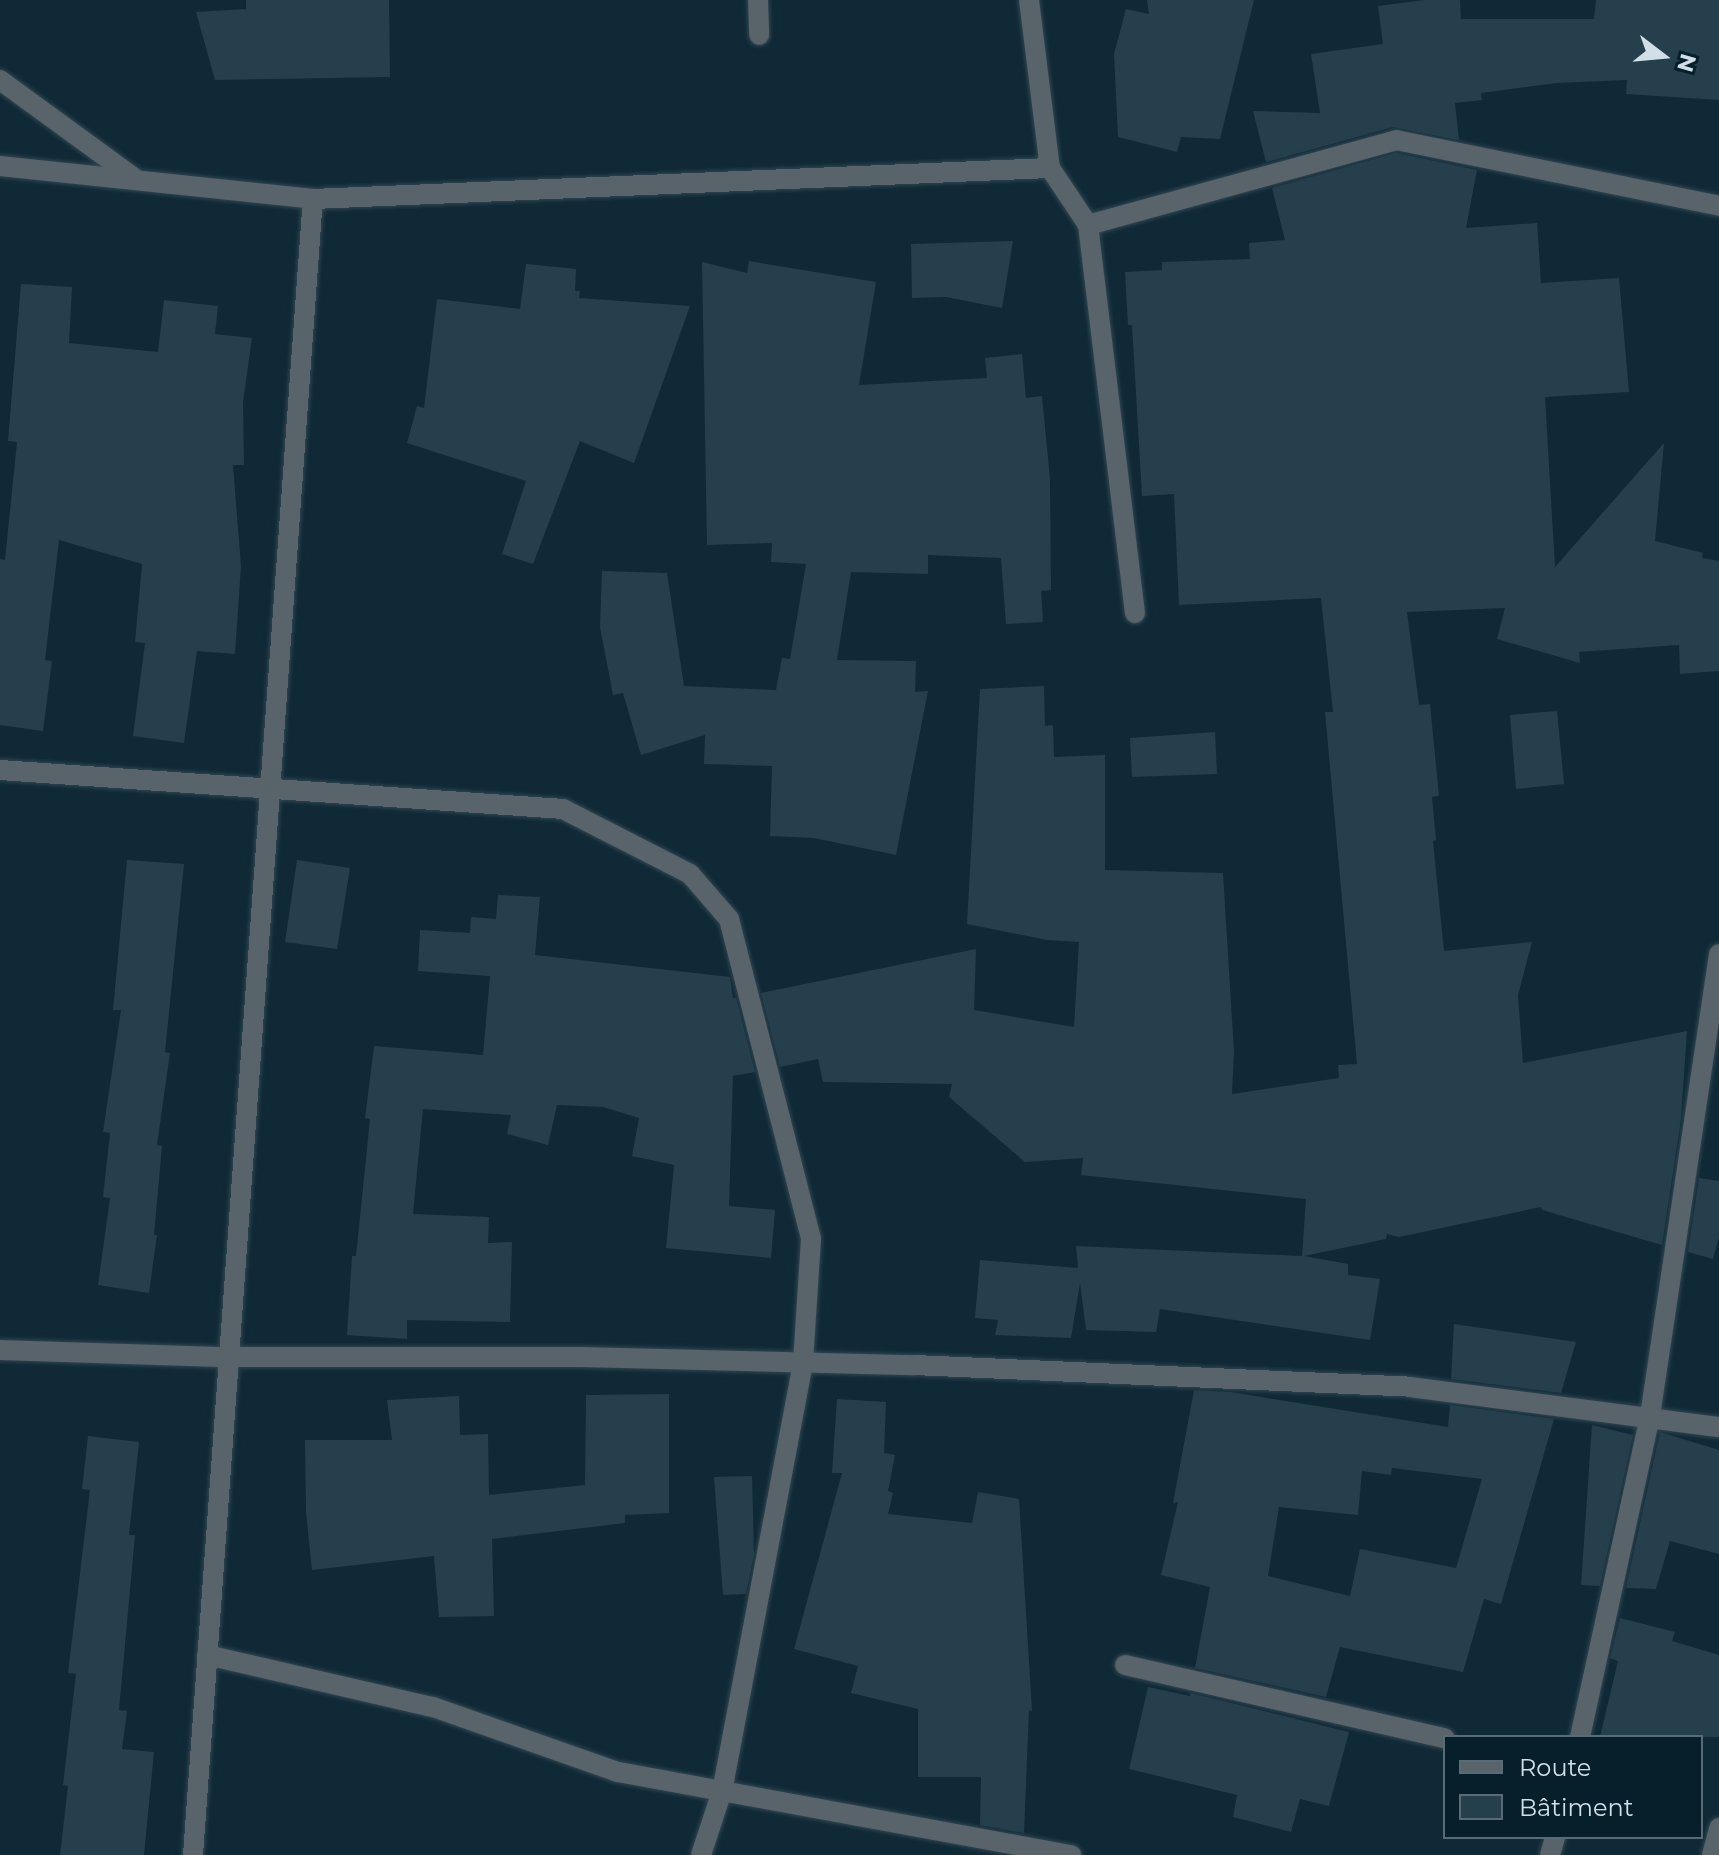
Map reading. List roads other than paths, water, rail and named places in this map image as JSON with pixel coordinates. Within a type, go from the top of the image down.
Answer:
[{"type":"street","points":[[758,0],[759,35]]},
{"type":"street","points":[[1029,0],[1050,168],[1088,225],[1135,613]]},
{"type":"street","points":[[0,80],[139,181]]},
{"type":"street","points":[[1088,225],[1396,140],[1719,206]]},
{"type":"street","points":[[0,166],[313,199],[1050,168]]},
{"type":"street","points":[[193,1855],[313,199]]},
{"type":"street","points":[[0,770],[563,809],[690,874],[729,919],[811,1239],[803,1363],[722,1791],[701,1855]]},
{"type":"street","points":[[1580,1735],[1650,1416],[1719,954]]},
{"type":"street","points":[[0,1350],[228,1357],[581,1357],[1410,1387],[1719,1427]]},
{"type":"street","points":[[207,1655],[433,1707],[618,1772],[1071,1855]]},
{"type":"street","points":[[1125,1665],[1443,1738]]},
{"type":"street","points":[[1712,1855],[1719,1828]]}]
